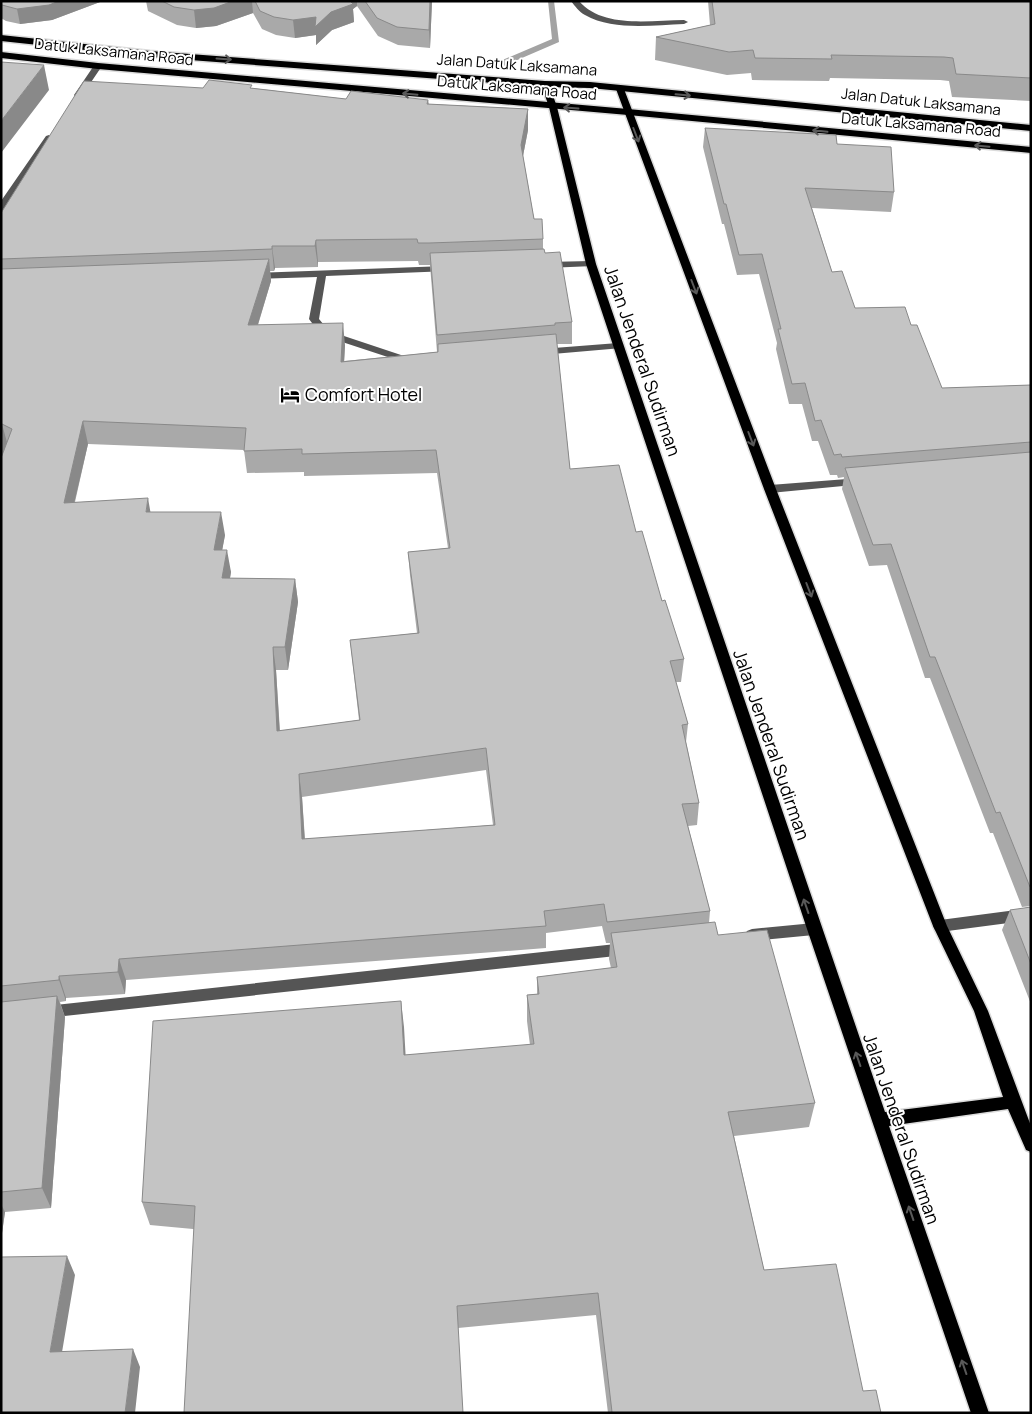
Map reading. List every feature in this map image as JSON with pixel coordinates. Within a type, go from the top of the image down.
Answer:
[{"type":"highway","name":"Jalan Datuk Laksamana","points":[[1,38],[150,54],[545,84],[590,85],[910,114],[1031,128]]},
{"type":"highway","name":"Datuk Laksamana Road","points":[[1,55],[98,66],[553,107],[628,112],[1031,150]]},
{"type":"main road","name":"Jalan Jenderal Sudirman","points":[[545,84],[553,107],[591,264],[814,929],[980,1413]]},
{"type":"main road","points":[[620,89],[770,489],[940,926],[981,1011],[1012,1102],[1031,1145]]},
{"type":"main road","points":[[879,1120],[1012,1102]]},
{"type":"street","points":[[576,1],[585,12],[601,18],[629,22],[684,22]]},
{"type":"street","points":[[71,106],[98,66]]},
{"type":"street","points":[[1,208],[55,130]]},
{"type":"street","points":[[531,266],[591,264]]},
{"type":"street","points":[[244,276],[452,269]]},
{"type":"street","points":[[322,273],[314,319],[325,333],[402,360],[419,362]]},
{"type":"street","points":[[533,353],[618,346]]},
{"type":"street","points":[[770,489],[874,481]]},
{"type":"street","points":[[940,926],[1031,914]]},
{"type":"street","points":[[735,937],[814,929]]},
{"type":"street","points":[[30,1013],[636,948]]},
{"type":"building","points":[[1,1],[59,1],[49,5],[17,9],[1,5]]},
{"type":"building","points":[[162,1],[233,1],[214,8],[194,10],[174,7]]},
{"type":"building","points":[[255,1],[350,1],[353,4],[331,12],[315,27],[316,17],[293,20],[274,17],[260,11]]},
{"type":"building","points":[[365,1],[430,1],[429,30],[397,27],[377,18]]},
{"type":"building","points":[[712,1],[1031,1],[1031,78],[956,74],[953,58],[944,57],[831,55],[832,59],[755,58],[753,50],[729,52],[656,37],[715,24]]},
{"type":"building","points":[[1,62],[44,65],[1,121]]},
{"type":"building","points":[[209,80],[252,85],[250,88],[346,99],[351,91],[428,100],[427,104],[528,109],[521,145],[534,219],[542,219],[543,239],[429,243],[418,243],[417,239],[316,240],[315,246],[272,246],[272,249],[1,259],[1,213],[84,81],[203,88]]},
{"type":"building","points":[[705,128],[836,135],[837,144],[891,147],[894,192],[805,188],[832,272],[842,271],[855,308],[905,307],[911,325],[917,325],[942,388],[1031,385],[1031,442],[842,457],[841,454],[834,455],[821,420],[815,421],[805,383],[792,384],[778,329],[781,329],[762,254],[739,255]]},
{"type":"building","points":[[544,249],[545,253],[560,252],[572,322],[437,335],[430,253]]},
{"type":"building","points":[[269,259],[248,325],[343,323],[341,362],[438,352],[438,344],[556,334],[570,469],[619,465],[636,532],[642,531],[662,601],[665,600],[684,659],[670,661],[688,724],[682,725],[699,803],[682,804],[710,911],[607,922],[604,904],[544,911],[546,926],[119,959],[118,972],[59,976],[59,980],[1,986],[1,458],[12,429],[1,425],[1,269]],"holes":[[[83,421],[246,428],[244,451],[302,449],[302,454],[436,450],[450,548],[408,552],[419,633],[350,640],[360,720],[277,731],[273,647],[285,647],[295,579],[222,578],[227,550],[214,550],[221,512],[146,512],[148,498],[64,503]],[[486,748],[495,825],[302,839],[299,774]]]},
{"type":"building","points":[[1031,452],[1030,887],[1000,812],[996,813],[935,657],[930,657],[891,544],[873,545],[845,468]]},
{"type":"building","points":[[1031,907],[1031,964],[1010,910]]},
{"type":"building","points":[[715,922],[718,935],[767,930],[815,1103],[728,1112],[764,1270],[836,1264],[863,1391],[876,1390],[881,1413],[609,1413],[612,1412],[598,1293],[457,1306],[463,1413],[184,1413],[195,1206],[142,1202],[153,1021],[401,1001],[404,1055],[534,1044],[527,995],[539,994],[537,977],[617,967],[611,933]]},
{"type":"building","points":[[57,996],[42,1188],[1,1192],[1,1002]]},
{"type":"building","points":[[67,1256],[50,1352],[133,1349],[125,1413],[1,1413],[1,1257]]},
{"type":"waterway","points":[[496,66],[556,40],[551,1]]},
{"type":"place","name":"Comfort Hotel","points":[[290,395]]}]
